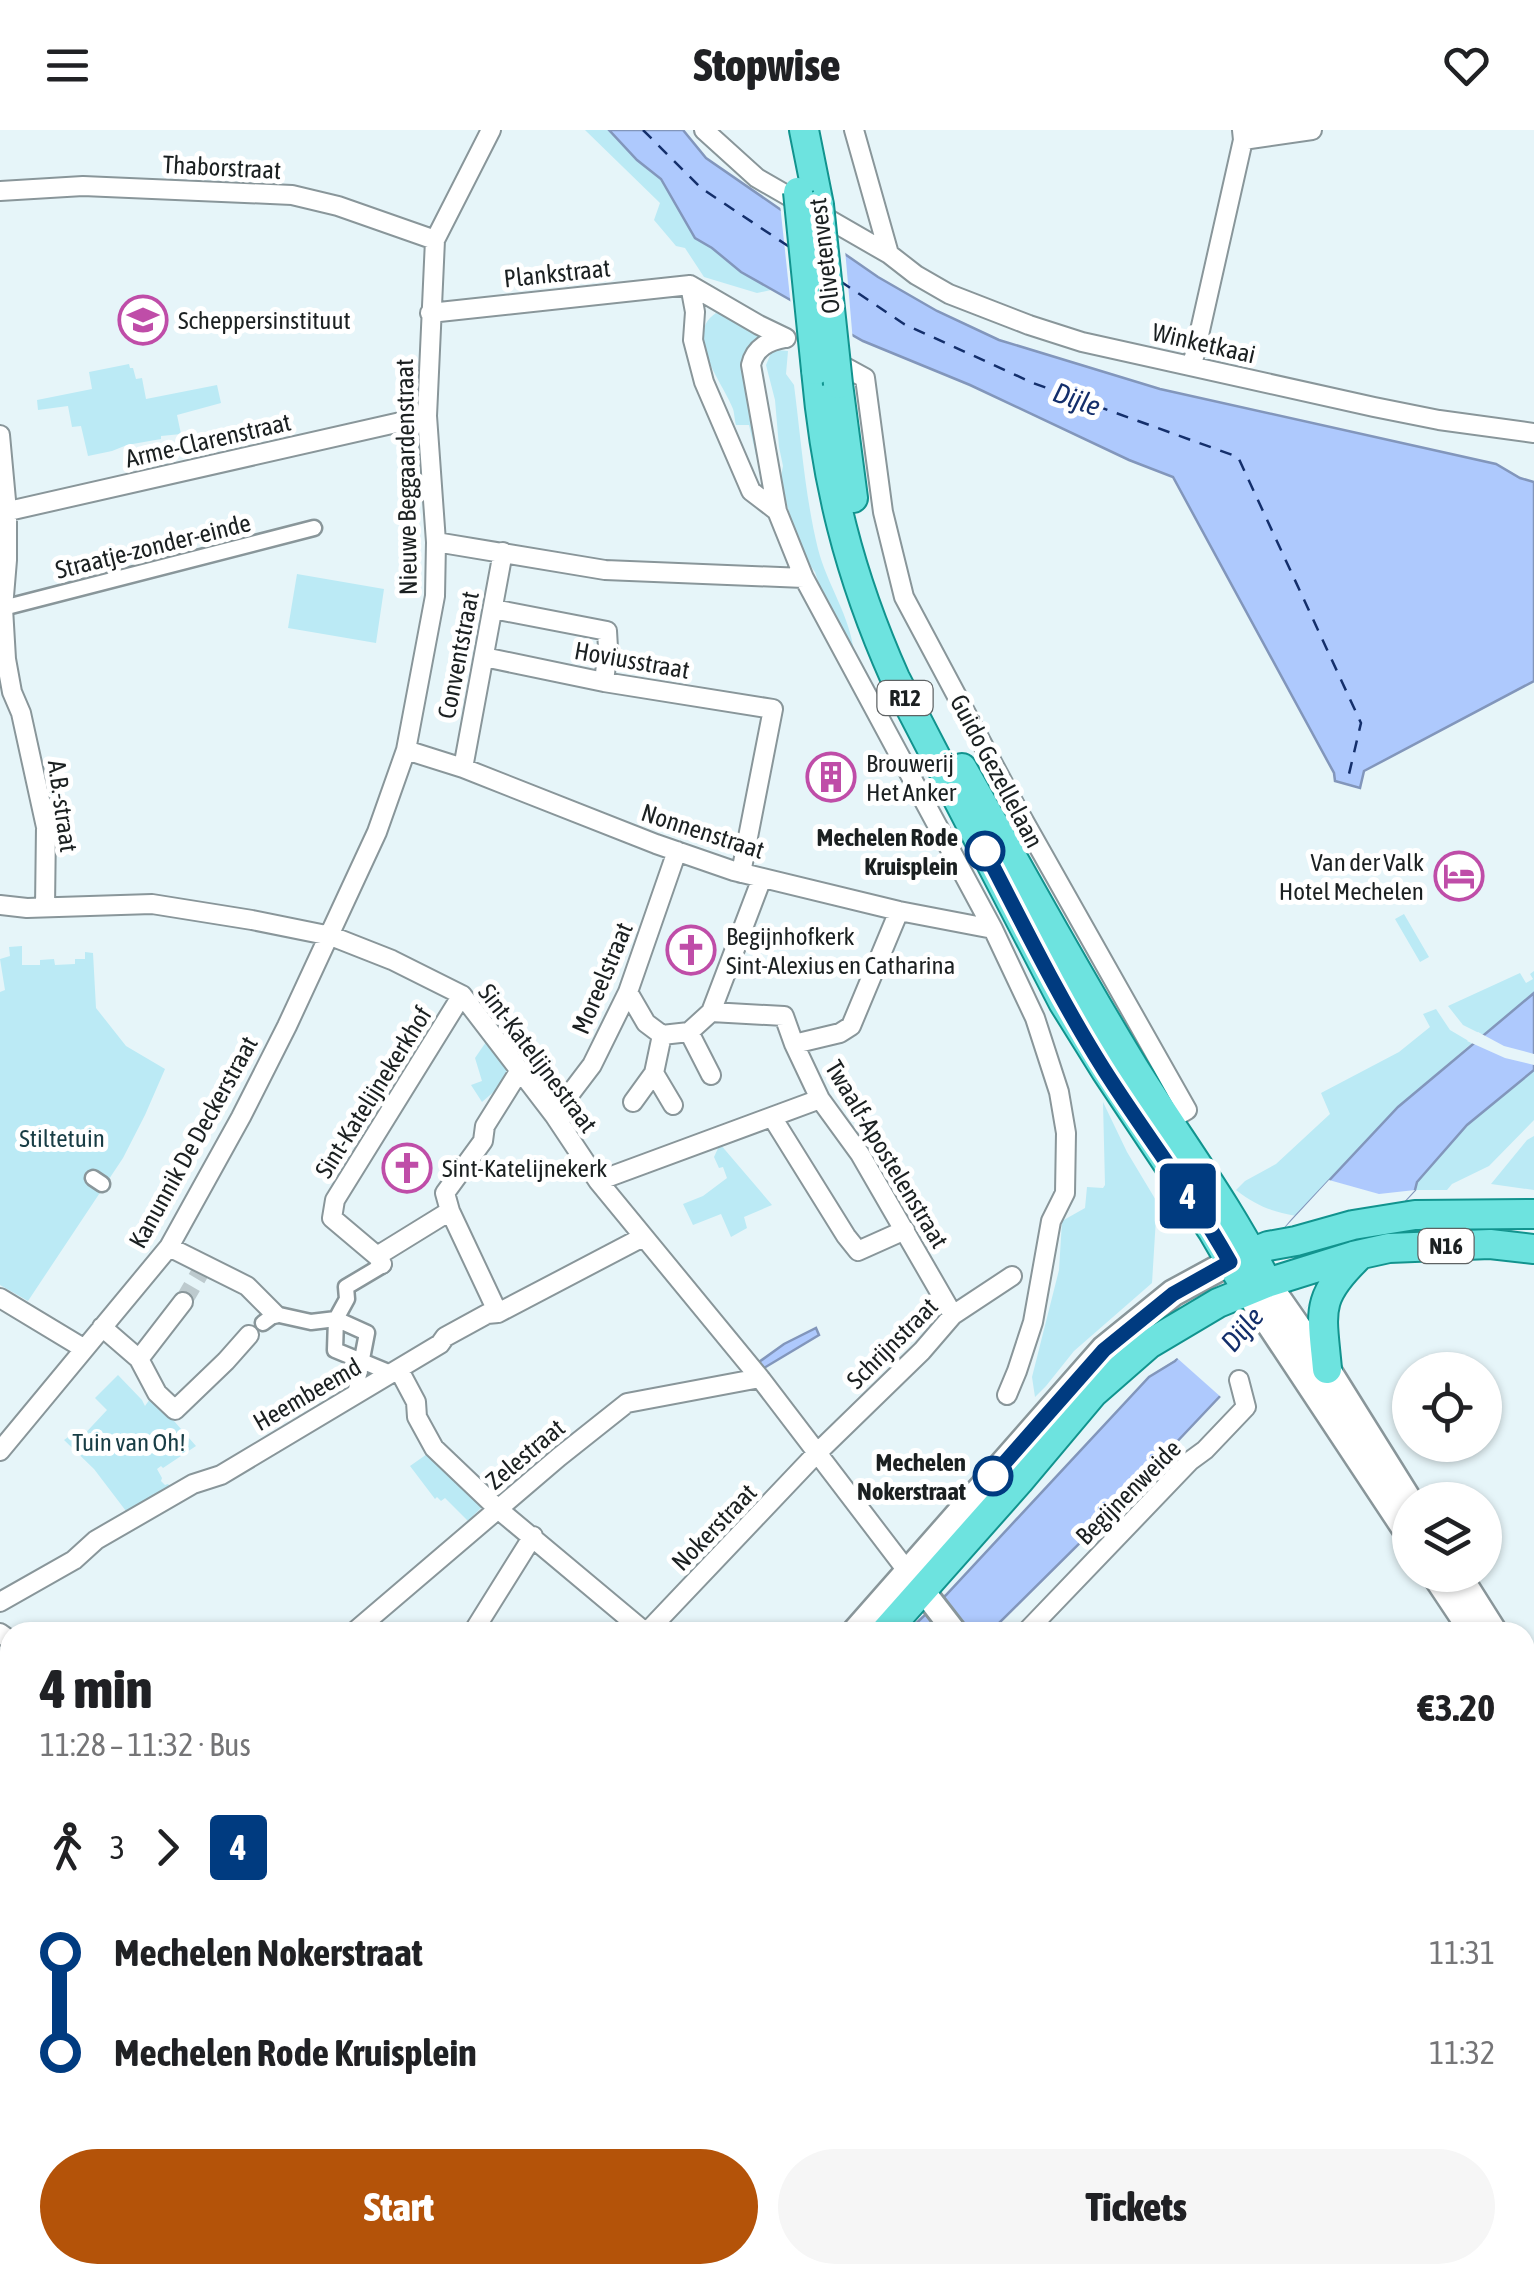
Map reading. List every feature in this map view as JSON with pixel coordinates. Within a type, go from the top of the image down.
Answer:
[{"type":"main road","name":"Olivetenvest","points":[[784,130],[808,198]]},
{"type":"main road","name":"Olivetenvest","points":[[804,130],[827,377]]},
{"type":"main road","name":"Guido Gezellelaan","points":[[827,377],[874,585],[912,670],[957,760],[1090,986],[1106,1072],[1167,1122],[1212,1230],[1251,1267]]},
{"type":"main road","name":"N16","points":[[1251,1267],[1296,1241],[1353,1224],[1414,1215],[1534,1214]]},
{"type":"main road","name":"N16","points":[[1251,1267],[1356,1256],[1389,1248],[1534,1248]]},
{"type":"main road","points":[[1327,1369],[1322,1326],[1325,1301],[1337,1278],[1356,1256]]},
{"type":"main road","points":[[894,1622],[1093,1393],[1150,1344],[1211,1308],[1251,1267]]},
{"type":"main road","points":[[1251,1267],[1392,1506]]},
{"type":"main road","points":[[871,1622],[922,1589],[1104,1350],[1173,1294],[1251,1267]]},
{"type":"main road","points":[[1286,1329],[1327,1369],[1398,1482]]},
{"type":"main road","points":[[1446,1592],[1466,1622]]},
{"type":"main road","points":[[1469,1592],[1488,1622]]},
{"type":"street","points":[[704,130],[757,178],[889,254]]},
{"type":"street","points":[[854,130],[889,254]]},
{"type":"street","points":[[1192,366],[1242,135],[1312,130]]},
{"type":"street","points":[[435,240],[484,132]]},
{"type":"street","name":"Thaborstraat","points":[[0,192],[83,186],[292,195],[338,206],[435,240]]},
{"type":"street","name":"Nieuwe Beggaardenstraat","points":[[330,936],[378,832],[406,750],[435,596],[436,542],[427,416],[435,240]]},
{"type":"street","name":"Winketkaai","points":[[889,254],[949,294],[1082,342],[1438,420],[1530,432]]},
{"type":"street","points":[[690,285],[693,340],[704,382],[751,491],[778,511]]},
{"type":"street","name":"Plankstraat","points":[[430,314],[690,285]]},
{"type":"street","name":"Guido Gezellelaan","points":[[690,285],[759,326],[799,342],[864,378],[883,512],[904,597],[1016,807],[1090,986],[1167,1122]]},
{"type":"street","points":[[785,338],[763,346],[751,365],[778,511],[804,578],[992,929],[1035,1018],[1059,1092],[1066,1133],[1065,1193],[1051,1222],[1033,1322],[1006,1395]]},
{"type":"street","name":"Arme-Clarenstraat","points":[[4,512],[427,416]]},
{"type":"street","name":"A.B.-straat","points":[[0,435],[7,560],[3,608],[6,658],[46,826],[45,907]]},
{"type":"street","name":"Straatje-zonder-einde","points":[[3,608],[314,528]]},
{"type":"street","points":[[436,542],[605,570],[804,578]]},
{"type":"street","name":"Conventstraat","points":[[463,768],[502,552]]},
{"type":"street","points":[[493,608],[607,631],[604,682]]},
{"type":"street","name":"Hoviusstraat","points":[[484,658],[772,709],[741,873]]},
{"type":"street","name":"Nonnenstraat","points":[[406,750],[741,873],[992,929]]},
{"type":"street","name":"Moreelstraat","points":[[554,1115],[592,1065],[628,992],[677,851]]},
{"type":"street","points":[[628,992],[646,1023],[662,1036],[689,1032],[711,1012],[762,878]]},
{"type":"street","name":"Sint-Katelijnestraat","points":[[0,905],[152,904],[252,920],[330,936],[392,960],[462,995],[554,1115],[598,1181],[760,1378],[922,1589]]},
{"type":"street","points":[[794,1044],[840,1033],[851,1026],[899,911]]},
{"type":"street","name":"Kanunnik De Deckerstraat","points":[[0,1451],[169,1247],[256,1086],[330,936]]},
{"type":"street","points":[[1035,1018],[1090,986]]},
{"type":"street","name":"Sint-Katelijnekerkhof","points":[[380,1261],[332,1218],[335,1200],[462,995]]},
{"type":"street","name":"Twaalf-Apostelenstraat","points":[[711,1012],[784,1016],[820,1099],[860,1154],[953,1315]]},
{"type":"street","points":[[689,1032],[712,1075]]},
{"type":"street","points":[[633,1102],[654,1073],[662,1036]]},
{"type":"street","points":[[498,1312],[445,1194],[483,1141],[485,1126],[520,1070]]},
{"type":"street","points":[[654,1073],[672,1105]]},
{"type":"street","points":[[598,1181],[820,1099]]},
{"type":"street","points":[[772,1117],[858,1251],[905,1230]]},
{"type":"street","points":[[450,1211],[346,1287],[347,1299],[336,1319],[335,1350],[396,1372],[416,1402],[417,1417],[434,1448],[498,1509],[634,1622]]},
{"type":"street","name":"Heembeemd","points":[[0,1602],[74,1560],[96,1540],[193,1484],[221,1475],[396,1372],[440,1344],[444,1337],[643,1237]]},
{"type":"street","points":[[169,1247],[247,1286],[262,1324]]},
{"type":"street","name":"Schrijnstraat","points":[[816,1454],[922,1351],[953,1315],[1012,1276]]},
{"type":"street","points":[[0,1298],[83,1348]]},
{"type":"street","points":[[139,1359],[183,1302]]},
{"type":"street","points":[[102,1327],[139,1359],[158,1394],[175,1410],[262,1324],[336,1319],[367,1333],[355,1395]]},
{"type":"street","name":"Zelestraat","points":[[372,1622],[498,1509],[627,1403],[760,1378]]},
{"type":"street","name":"Begijnenweide","points":[[1036,1622],[1246,1408],[1238,1380]]},
{"type":"street","name":"Nokerstraat","points":[[656,1622],[816,1454]]},
{"type":"street","points":[[479,1622],[533,1536]]},
{"type":"street","points":[[922,1589],[947,1622]]},
{"type":"green space","points":[[585,130],[609,130],[661,179],[695,238],[771,290],[757,293],[704,277],[685,248],[676,246],[654,220],[660,203]]},
{"type":"green space","points":[[716,313],[761,334],[751,347],[761,454],[756,455],[749,425],[736,425],[733,409],[708,360],[703,334]]},
{"type":"green space","points":[[788,351],[786,374],[794,385],[814,529],[854,652],[826,605],[815,572],[802,554],[780,482],[783,466],[775,400],[766,365],[771,353]]},
{"type":"green space","points":[[129,364],[136,379],[142,378],[146,399],[217,385],[221,403],[177,415],[181,434],[88,456],[81,426],[72,427],[68,406],[38,410],[37,400],[92,389],[89,372]]},
{"type":"green space","points":[[297,574],[384,589],[376,643],[288,628]]},
{"type":"green space","points":[[1404,914],[1429,957],[1420,962],[1395,919]]},
{"type":"green space","name":"Stiltetuin","points":[[22,946],[22,965],[40,965],[40,960],[54,959],[55,965],[75,964],[75,959],[85,959],[85,952],[93,953],[96,1008],[126,1046],[165,1069],[123,1158],[28,1301],[0,1285],[0,992],[5,990],[0,959],[10,956],[9,947]]},
{"type":"green space","points":[[1534,971],[1534,993],[1483,1035],[1463,1025],[1448,1006],[1520,973],[1526,983],[1533,979],[1530,974]]},
{"type":"green space","points":[[1436,1009],[1450,1030],[1472,1043],[1398,1107],[1296,1216],[1264,1207],[1236,1190],[1276,1164],[1330,1114],[1321,1093],[1399,1052],[1430,1027],[1423,1014]]},
{"type":"green space","points":[[486,1042],[507,1070],[497,1089],[482,1102],[471,1085],[482,1081],[475,1058]]},
{"type":"green space","points":[[1534,1070],[1534,1120],[1489,1166],[1447,1190],[1415,1190],[1417,1182],[1467,1125]]},
{"type":"green space","points":[[1103,1102],[1157,1202],[1152,1283],[1074,1351],[1035,1397],[1032,1377],[1059,1270],[1062,1221],[1085,1208],[1087,1187],[1105,1185]]},
{"type":"green space","points":[[1534,1136],[1534,1190],[1491,1184],[1527,1140]]},
{"type":"green space","points":[[720,1144],[772,1205],[744,1217],[747,1228],[731,1237],[721,1214],[693,1225],[683,1204],[703,1196],[727,1178],[714,1157]]},
{"type":"green space","name":"Tuin van Oh!","points":[[118,1375],[145,1406],[152,1396],[196,1446],[157,1469],[161,1481],[173,1490],[129,1515],[94,1469],[64,1440],[71,1435],[78,1441],[107,1410],[95,1398]]},
{"type":"green space","points":[[430,1452],[484,1505],[468,1521],[445,1498],[435,1499],[410,1466]]},
{"type":"water","name":"Dijle","points":[[609,130],[683,130],[706,158],[878,277],[999,340],[1160,389],[1496,464],[1534,482],[1534,681],[1364,771],[1360,788],[1335,781],[1173,477],[863,341],[741,272],[695,238],[661,179]]},
{"type":"water","name":"Dijle","points":[[1534,993],[1534,1070],[1467,1125],[1417,1182],[1415,1190],[1102,1521],[1000,1622],[918,1622],[1149,1377],[1175,1361],[1292,1220],[1398,1107]]},
{"type":"water","points":[[816,1328],[819,1335],[764,1368],[759,1362],[784,1344]]},
{"type":"pier","points":[[780,204],[845,249],[853,342],[791,307]]},
{"type":"pier","points":[[1478,1032],[1504,1046],[1534,1054],[1534,1065],[1505,1058],[1467,1041]]},
{"type":"pier","points":[[1329,1180],[1379,1194],[1415,1190],[1222,1398],[1177,1358],[1148,1375],[1171,1357]]},
{"type":"ferry route","points":[[643,130],[701,188],[791,248]]},
{"type":"ferry route","points":[[840,281],[904,324],[1033,383],[1238,457],[1361,723],[1349,774]]},
{"type":"tunnel","points":[[183,1302],[205,1264]]},
{"type":"bus line","name":"4","points":[[985,851],[1063,1002],[1230,1262],[1173,1294],[1104,1350],[993,1476]]},
{"type":"place","name":"Scheppersinstituut","points":[[143,320]]},
{"type":"place","name":"Brouwerij Het Anker","points":[[831,777]]},
{"type":"place","name":"Mechelen Rode Kruisplein","points":[[985,851]]},
{"type":"place","name":"Van der Valk Hotel Mechelen","points":[[1459,876]]},
{"type":"place","name":"Begijnhofkerk Sint-Alexius en Catharina","points":[[691,950]]},
{"type":"place","name":"Sint-Katelijnekerk","points":[[407,1168]]},
{"type":"place","name":"Mechelen Nokerstraat","points":[[993,1476]]}]
